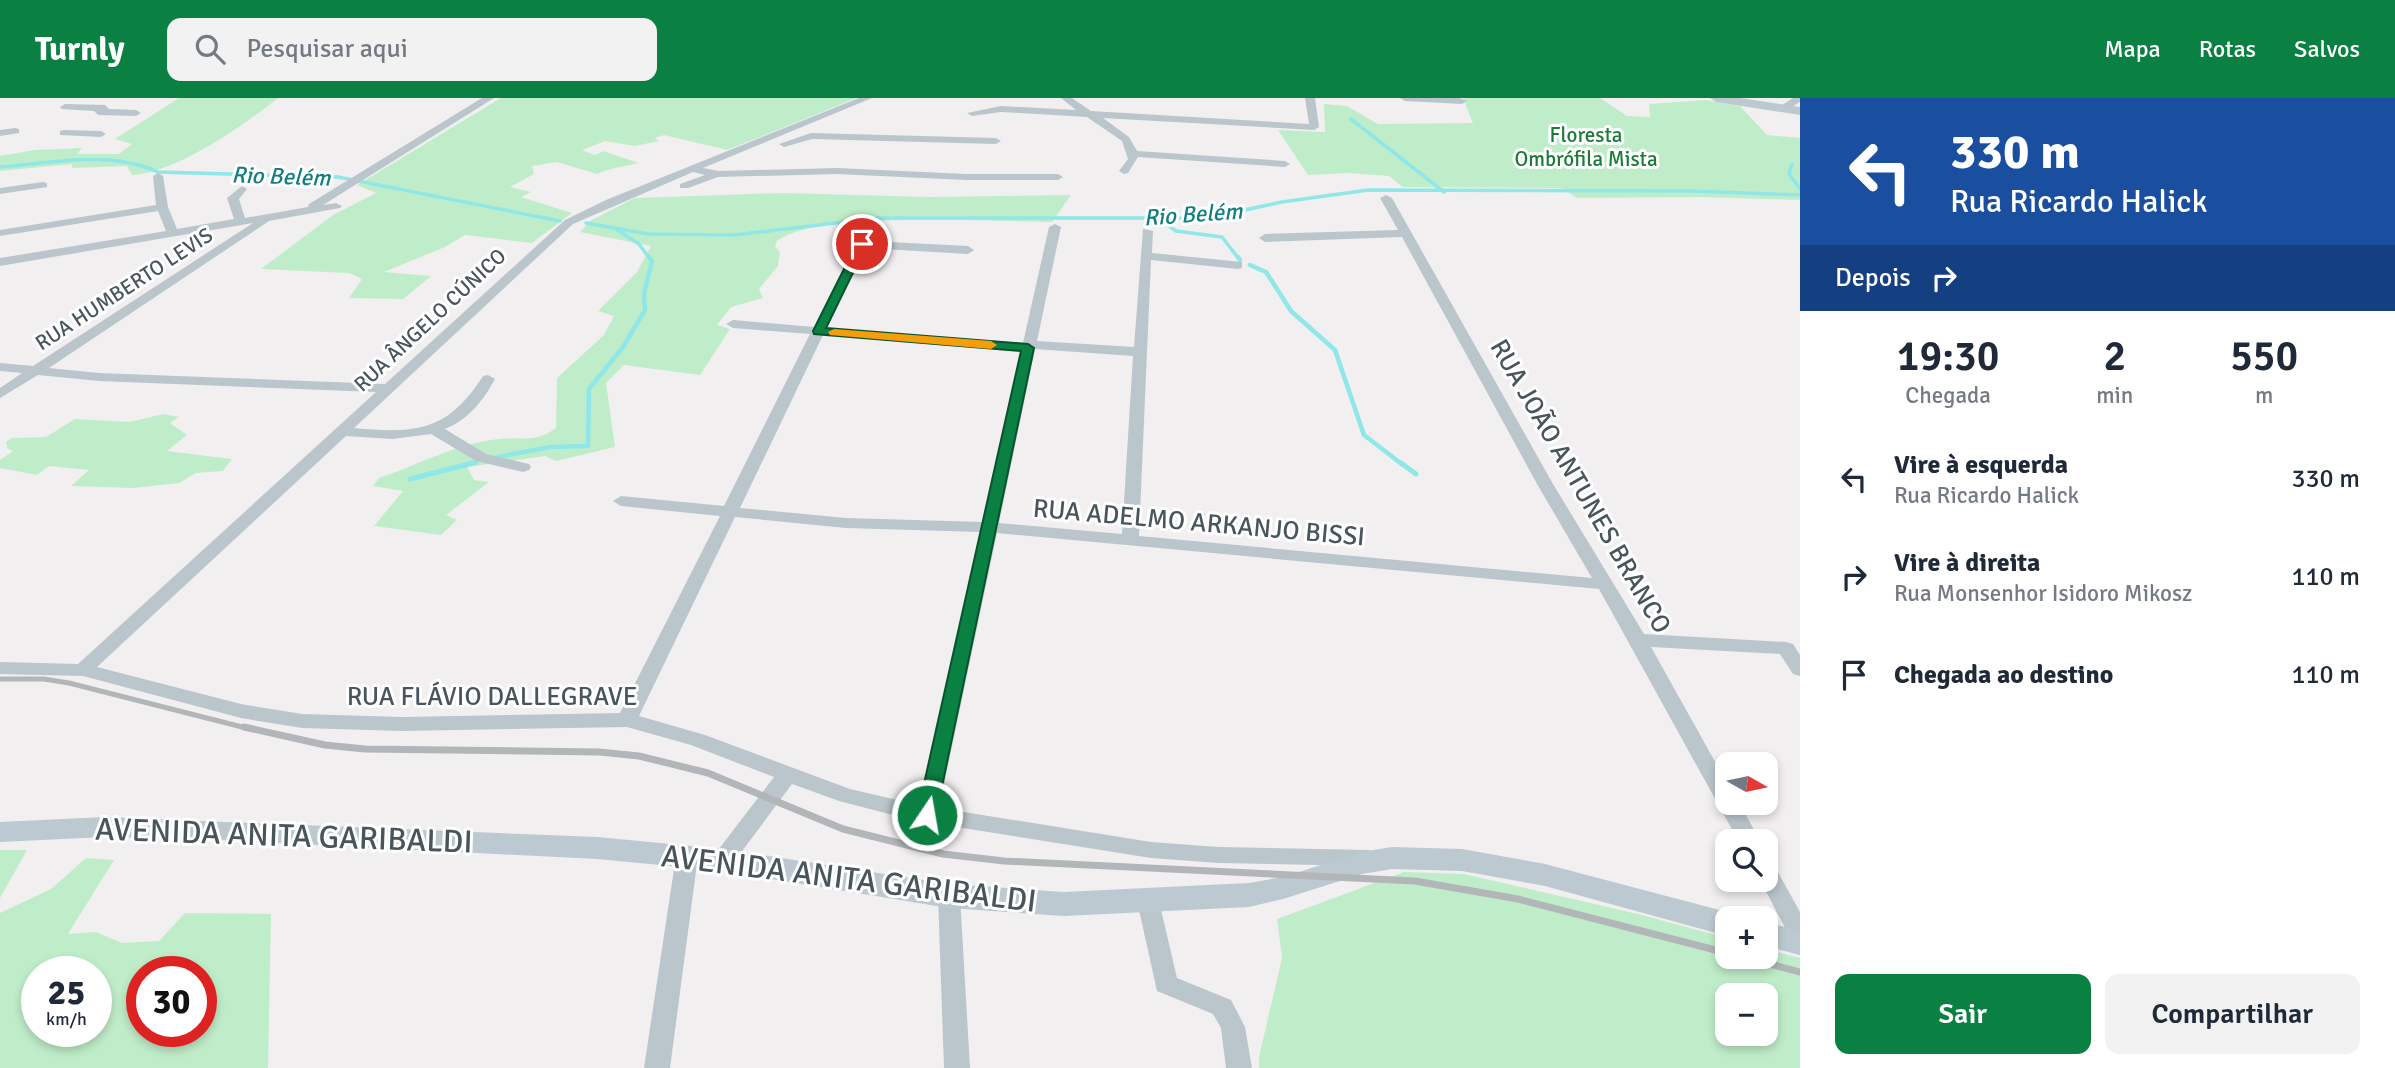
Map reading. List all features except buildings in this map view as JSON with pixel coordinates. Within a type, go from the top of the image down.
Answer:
[{"type":"main road","points":[[1716,98],[1800,111]]},
{"type":"main road","name":"AVENIDA ANITA GARIBALDI","points":[[0,832],[93,827],[199,829],[567,846],[723,860],[949,896],[1064,904],[1249,895],[1294,885],[1362,863],[1392,858],[1462,860],[1497,865],[1715,921]]},
{"type":"main road","points":[[1778,937],[1800,943]]},
{"type":"street","points":[[304,212],[489,98]]},
{"type":"street","name":"RUA ÂNGELO CÚNICO","points":[[83,670],[569,222],[867,98]]},
{"type":"street","points":[[1066,98],[1125,138],[1133,154],[1131,164],[1124,171]]},
{"type":"street","points":[[972,113],[1001,109],[1314,127],[1310,98]]},
{"type":"street","points":[[1405,98],[1462,101]]},
{"type":"street","points":[[1782,109],[1800,98]]},
{"type":"street","points":[[65,107],[136,113]]},
{"type":"street","points":[[0,133],[15,131]]},
{"type":"street","points":[[65,133],[101,134]]},
{"type":"street","points":[[684,186],[719,174],[730,166],[804,136],[996,141]]},
{"type":"street","points":[[1133,154],[1285,164]]},
{"type":"street","points":[[698,167],[719,174],[837,171],[954,177],[1058,177]]},
{"type":"street","points":[[158,176],[162,207],[173,233]]},
{"type":"street","points":[[0,191],[43,185]]},
{"type":"street","points":[[242,189],[233,198],[242,222]]},
{"type":"street","name":"RUA JOÃO ANTUNES BRANCO","points":[[1387,198],[1545,484],[1638,640],[1715,779]]},
{"type":"street","points":[[0,262],[337,206]]},
{"type":"street","points":[[0,233],[162,207]]},
{"type":"street","name":"RUA HUMBERTO LEVIS","points":[[0,394],[270,217]]},
{"type":"street","points":[[927,815],[1055,227]]},
{"type":"street","points":[[1130,540],[1147,231]]},
{"type":"street","points":[[1265,238],[1406,233]]},
{"type":"street","points":[[627,720],[864,238],[968,250]]},
{"type":"street","points":[[1145,256],[1238,265]]},
{"type":"street","points":[[733,324],[1140,352]]},
{"type":"street","points":[[0,367],[110,377],[388,388]]},
{"type":"street","points":[[341,431],[400,434],[434,429],[450,422],[471,406],[488,379]]},
{"type":"street","points":[[434,429],[481,458],[523,467]]},
{"type":"street","name":"RUA ADELMO ARKANJO BISSI","points":[[621,501],[864,524],[990,527],[1605,584]]},
{"type":"street","points":[[1638,640],[1786,648],[1800,670]]},
{"type":"street","name":"RUA FLÁVIO DALLEGRAVE","points":[[0,668],[83,670],[241,710],[302,721],[402,724],[627,720],[670,730],[870,803],[927,815],[1151,849],[1218,855],[1392,858]]},
{"type":"street","points":[[723,860],[788,774]]},
{"type":"street","points":[[657,1068],[687,856]]},
{"type":"street","points":[[1777,892],[1800,934]]},
{"type":"street","points":[[949,896],[957,1068]]},
{"type":"street","points":[[1149,901],[1166,984],[1222,1007],[1233,1027],[1239,1068]]},
{"type":"green space","points":[[179,98],[278,98],[247,122],[208,146],[168,166],[149,172],[132,175],[127,166],[72,168],[72,164],[0,171],[0,156],[35,150],[82,148],[77,154],[119,154],[132,144],[115,139]]},
{"type":"green space","points":[[501,98],[857,98],[727,150],[664,135],[655,138],[659,141],[635,146],[605,141],[582,150],[595,155],[603,151],[639,163],[597,174],[557,162],[532,166],[534,174],[510,187],[531,192],[521,197],[572,213],[532,243],[465,235],[445,247],[384,272],[431,276],[403,299],[349,298],[362,279],[349,273],[261,269],[333,215],[376,193],[357,185]]},
{"type":"green space","name":"Floresta Ombrófila Mista","points":[[1463,98],[1600,98],[1627,116],[1650,117],[1649,104],[1705,100],[1740,106],[1767,135],[1800,138],[1800,200],[1703,197],[1577,198],[1562,188],[1403,187],[1389,176],[1347,173],[1308,175],[1278,130],[1325,132],[1324,104],[1347,106],[1378,124],[1473,123]]},
{"type":"green space","points":[[782,193],[928,197],[1071,195],[1052,222],[866,221],[798,231],[777,241],[775,247],[780,252],[778,266],[759,289],[763,298],[731,307],[717,325],[730,329],[700,375],[624,365],[606,383],[615,447],[556,461],[545,456],[467,467],[474,480],[489,482],[446,515],[457,520],[441,535],[374,526],[403,491],[373,486],[379,478],[468,445],[499,439],[535,438],[556,428],[557,378],[604,335],[614,316],[598,311],[637,272],[651,246],[580,232],[590,221],[635,198]]},
{"type":"green space","points":[[163,414],[179,417],[170,423],[187,435],[167,451],[232,459],[223,471],[196,473],[179,483],[133,488],[71,486],[89,470],[49,466],[37,475],[0,468],[0,460],[13,451],[7,448],[6,442],[12,438],[46,437],[75,419],[130,422]]},
{"type":"green space","points":[[0,850],[27,850],[0,898]]},
{"type":"green space","points":[[86,858],[114,860],[68,934],[96,932],[122,943],[159,941],[185,913],[271,914],[268,1068],[0,1068],[0,913],[51,889]]},
{"type":"green space","points":[[1404,872],[1464,874],[1715,935],[1715,969],[1778,969],[1778,952],[1800,958],[1800,1068],[1259,1068],[1259,1057],[1282,958],[1277,919]]},
{"type":"waterway","points":[[1351,119],[1442,190]]},
{"type":"waterway","name":"Rio Belém","points":[[0,167],[100,160],[120,161],[158,172],[338,177],[560,221]]},
{"type":"waterway","points":[[1792,164],[1789,174],[1800,189]]},
{"type":"waterway","name":"Rio Belém","points":[[586,223],[648,234],[735,235],[877,218],[1207,218],[1282,202],[1368,190],[1442,190]]},
{"type":"waterway","name":"Rio Belém","points":[[1442,190],[1690,191],[1800,195]]},
{"type":"waterway","points":[[1161,220],[1176,231],[1222,237],[1239,259]]},
{"type":"waterway","points":[[616,229],[639,244],[650,259]]},
{"type":"waterway","points":[[498,457],[550,447],[588,446],[589,389],[623,347],[645,310],[644,294],[652,261],[649,257]]},
{"type":"waterway","points":[[1250,265],[1266,272],[1291,311],[1335,350],[1364,435],[1403,465]]},
{"type":"waterway","points":[[471,464],[476,462]]},
{"type":"waterway","points":[[1401,463],[1416,474]]},
{"type":"waterway","points":[[410,479],[471,464]]},
{"type":"waterway","points":[[466,465],[471,464]]},
{"type":"railway","points":[[0,679],[44,679],[69,683],[250,729]]},
{"type":"railway","points":[[244,727],[325,745],[365,749],[599,752],[639,756],[708,773],[843,829],[943,854],[1004,861],[1415,881],[1518,899],[1715,950]]},
{"type":"railway","points":[[1778,966],[1800,972]]},
{"type":"slow traffic","points":[[834,332],[991,345]]},
{"type":"route","points":[[862,244],[819,331],[1028,348],[927,815]]}]
